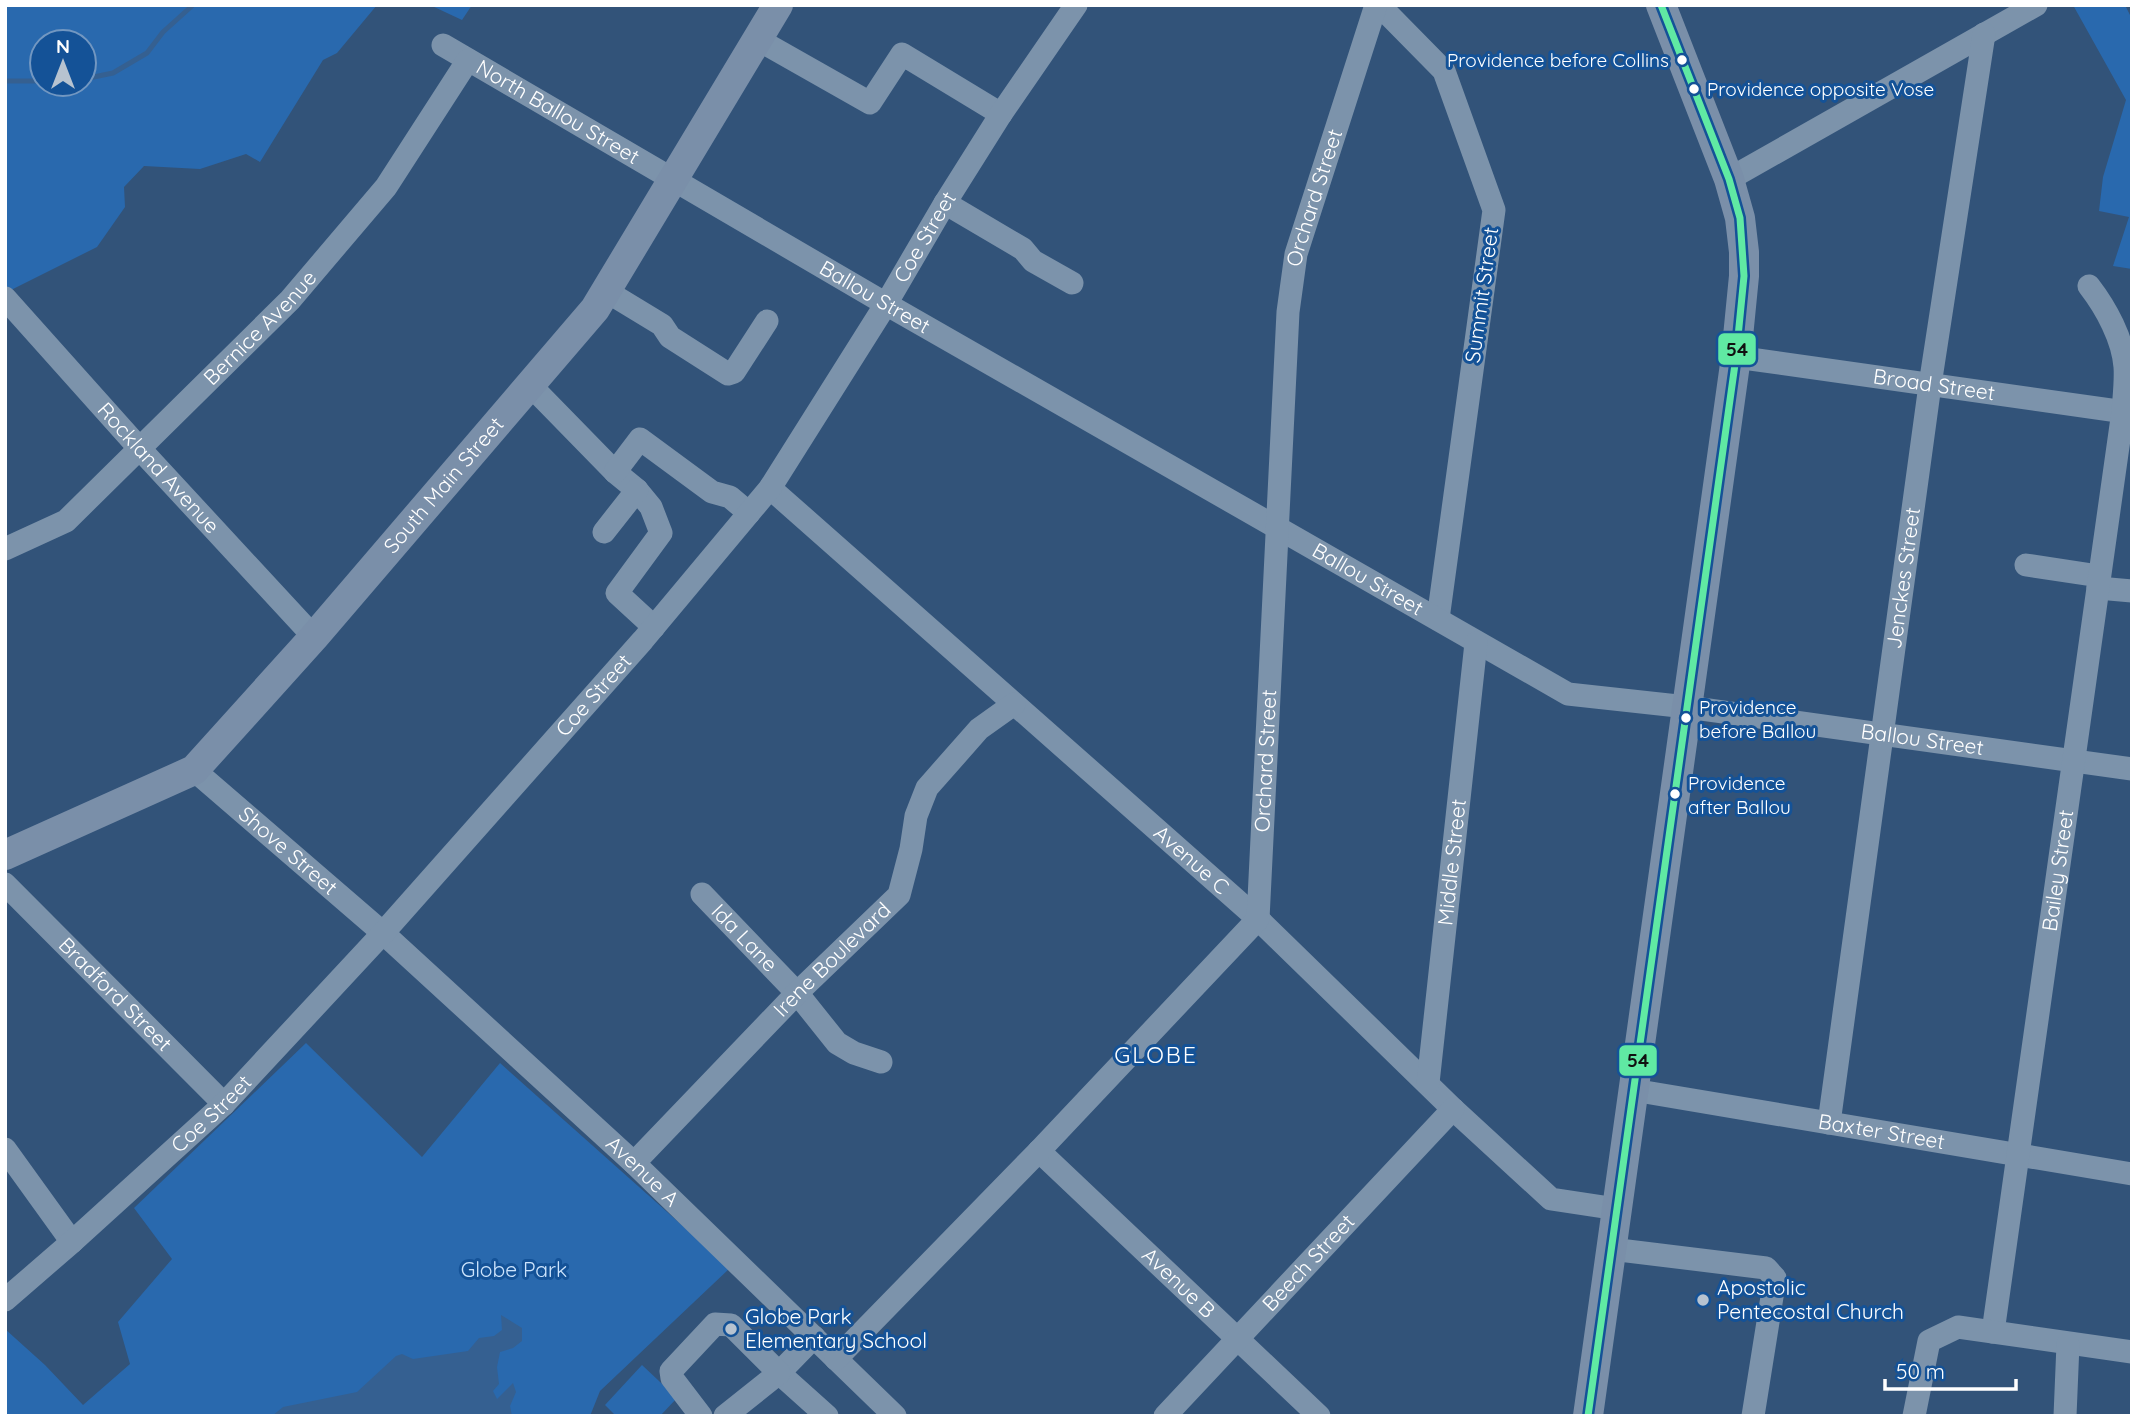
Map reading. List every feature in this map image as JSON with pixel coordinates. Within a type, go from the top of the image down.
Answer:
[{"type":"main road","name":"South Main Street","points":[[5,855],[194,770],[314,637],[595,309],[778,5]]},
{"type":"main road","points":[[1588,1416],[1737,357],[1744,253],[1740,218],[1730,179],[1661,5]]},
{"type":"street","name":"Orchard Street","points":[[1258,919],[1288,312],[1296,254],[1378,5]]},
{"type":"street","name":"Summit Street","points":[[1378,5],[1444,71],[1494,210],[1438,619]]},
{"type":"street","points":[[1730,179],[2036,5]]},
{"type":"street","name":"Coe Street","points":[[5,1300],[224,1104],[383,933],[654,627],[770,488],[886,304],[945,203],[1070,7]]},
{"type":"street","name":"Jenckes Street","points":[[1829,1123],[1930,385],[1984,34]]},
{"type":"street","points":[[757,40],[870,103],[902,54],[1001,114]]},
{"type":"street","name":"North Ballou Street","points":[[443,45],[673,179]]},
{"type":"street","name":"Bernice Avenue","points":[[5,549],[66,522],[290,300],[386,187],[468,60]]},
{"type":"street","name":"Ballou Street","points":[[673,179],[886,304],[1568,694],[1687,707],[2132,769]]},
{"type":"street","points":[[945,203],[1023,249],[1033,261],[1072,283]]},
{"type":"street","name":"Bailey Street","points":[[1993,1332],[2099,582],[2127,412],[2121,345],[2101,301],[2089,286]]},
{"type":"street","points":[[606,291],[662,325],[670,337],[728,374],[734,372],[767,321]]},
{"type":"street","name":"Rockland Avenue","points":[[5,298],[13,319],[140,449],[314,637]]},
{"type":"street","name":"Broad Street","points":[[1737,357],[2127,412]]},
{"type":"street","points":[[531,386],[651,506],[662,533],[617,593],[654,627]]},
{"type":"street","points":[[615,472],[640,439],[712,492],[730,497],[749,513]]},
{"type":"street","name":"Avenue C","points":[[770,488],[1258,919],[1551,1199],[1617,1209]]},
{"type":"street","points":[[604,532],[637,490]]},
{"type":"street","points":[[2026,565],[2132,591]]},
{"type":"street","name":"Middle Street","points":[[1428,1083],[1476,643]]},
{"type":"street","name":"Irene Boulevard","points":[[634,1163],[797,993],[899,895],[916,816],[927,788],[979,730],[1014,704]]},
{"type":"street","name":"Shove Street","points":[[194,770],[383,933]]},
{"type":"street","name":"Bradford Street","points":[[5,884],[224,1104]]},
{"type":"street","name":"Ida Lane","points":[[702,894],[797,993],[837,1043],[854,1053],[881,1062]]},
{"type":"street","points":[[836,1359],[1039,1151],[1258,919]]},
{"type":"street","name":"Avenue A","points":[[383,933],[634,1163],[895,1416]]},
{"type":"street","name":"Baxter Street","points":[[1633,1090],[2132,1174]]},
{"type":"street","name":"Beech Street","points":[[1165,1416],[1453,1108]]},
{"type":"street","points":[[5,1149],[72,1242]]},
{"type":"street","name":"Avenue B","points":[[1039,1151],[1320,1416]]},
{"type":"street","points":[[1611,1249],[1766,1268],[1774,1278],[1753,1416]]},
{"type":"street","points":[[701,1416],[672,1378],[671,1371],[715,1324],[731,1325],[827,1416]]},
{"type":"street","points":[[1914,1416],[1929,1342],[1958,1327],[2132,1352]]},
{"type":"street","points":[[725,1416],[779,1373],[814,1337]]},
{"type":"street","points":[[2065,1416],[2068,1343]]},
{"type":"green space","points":[[5,5],[377,5],[337,53],[323,60],[260,162],[246,154],[200,169],[144,166],[124,187],[125,207],[97,247],[5,293]]},
{"type":"green space","points":[[430,5],[472,5],[462,20]]},
{"type":"green space","points":[[2073,5],[2125,5],[2132,19],[2132,269],[2113,266],[2129,217],[2099,211],[2103,177],[2126,100]]},
{"type":"green space","name":"Globe Park","points":[[306,1043],[422,1157],[500,1063],[730,1268],[600,1391],[590,1416],[5,1416],[5,1329],[45,1365],[83,1405],[130,1364],[118,1322],[172,1259],[134,1208]]},
{"type":"green space","points":[[642,1365],[677,1398],[660,1416],[616,1416],[605,1405]]},
{"type":"shaded area","points":[[501,1315],[522,1328],[522,1341],[513,1348],[500,1352],[497,1367],[499,1384],[493,1391],[497,1399],[513,1383],[516,1392],[510,1406],[512,1416],[272,1416],[283,1407],[357,1392],[396,1356],[402,1354],[413,1359],[468,1351],[479,1338],[494,1336],[502,1330]]},
{"type":"waterway","points":[[98,76],[113,73],[147,53],[163,32],[193,5]]},
{"type":"waterway","points":[[5,81],[28,81]]},
{"type":"transit line","name":"54","points":[[1588,1416],[1736,357],[1744,276],[1740,218],[1729,179],[1661,5]]},
{"type":"place","name":"Providence before Collins","points":[[1682,60]]},
{"type":"place","name":"Providence opposite Vose","points":[[1694,89]]},
{"type":"place","name":"Providence before Ballou","points":[[1686,718]]},
{"type":"place","name":"Providence after Ballou","points":[[1675,794]]},
{"type":"place","name":"Apostolic Pentecostal Church","points":[[1703,1300]]},
{"type":"place","name":"Globe Park Elementary School","points":[[731,1329]]},
{"type":"district","name":"GLOBE","points":[[1156,1055]]}]
